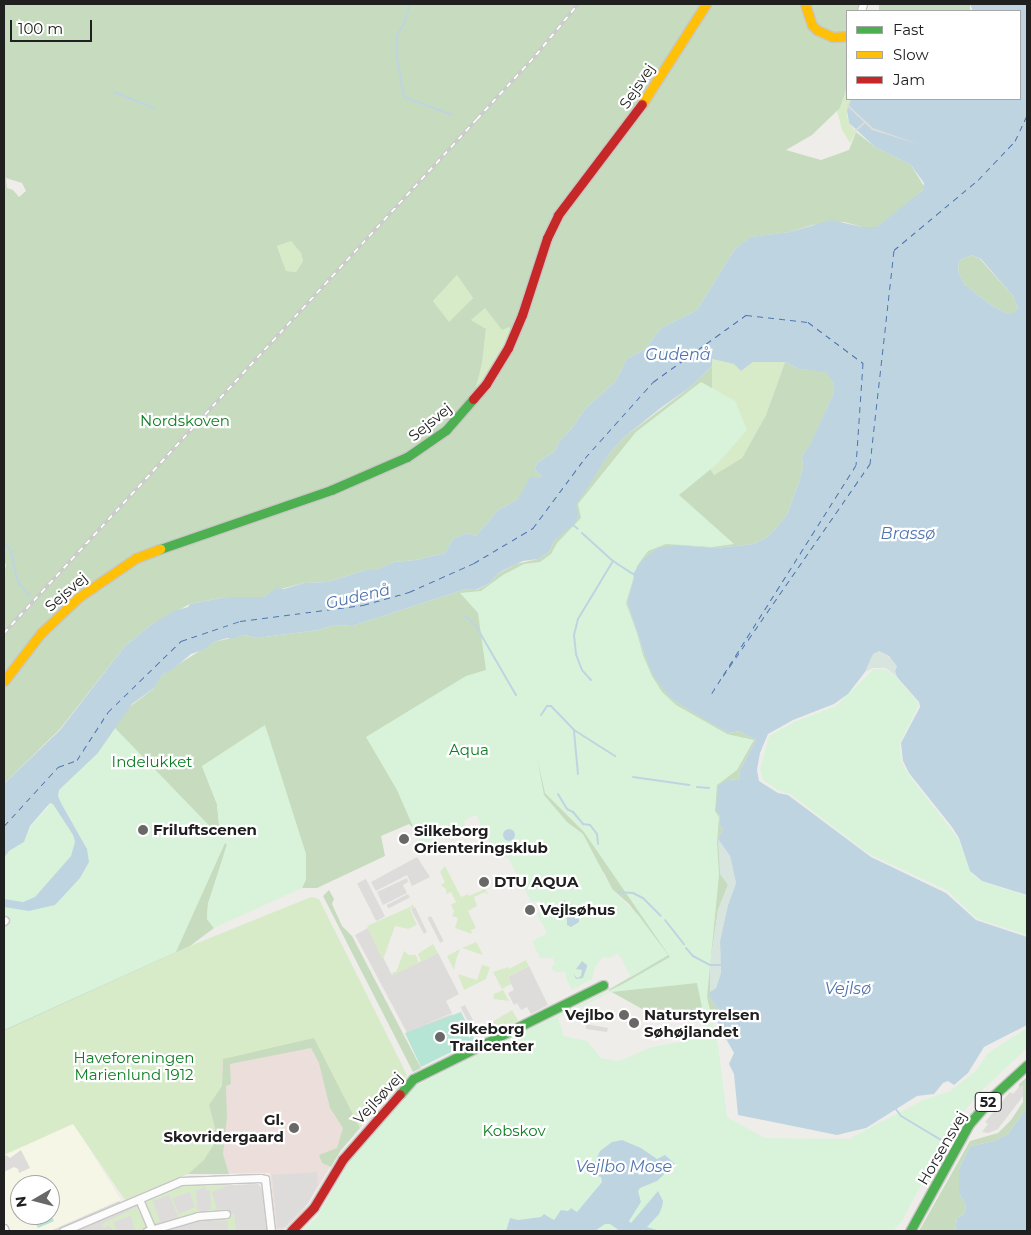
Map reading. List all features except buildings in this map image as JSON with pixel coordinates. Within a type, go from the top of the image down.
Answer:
[{"type":"street","name":"Sejsvej","points":[[4,681],[41,633],[68,607],[96,583],[136,558],[171,544],[331,490],[407,457],[446,430],[478,395],[508,348],[522,315],[547,238],[558,215],[639,109],[706,4]]},
{"type":"street","points":[[805,4],[812,25],[817,30],[833,37],[846,36]]},
{"type":"street","name":"Vejlsøvej","points":[[291,1231],[314,1207],[343,1159],[413,1079],[603,985]]},
{"type":"street","name":"Horsensvej","points":[[910,1231],[969,1124],[993,1096],[1027,1066]]},
{"type":"street","points":[[63,1231],[181,1181],[265,1179],[272,1231]]},
{"type":"street","points":[[139,1198],[149,1230],[198,1216],[226,1214]]},
{"type":"shaded area","points":[[879,651],[893,659],[897,666],[895,671],[897,677],[886,668],[873,668],[865,672],[873,654]]},
{"type":"shaded area","points":[[718,839],[730,856],[736,883],[728,905],[720,941],[721,973],[716,988],[710,992],[710,965],[718,910],[728,885],[720,874]]},
{"type":"shaded area","points":[[417,857],[430,877],[412,886],[407,875],[376,891],[371,882]]},
{"type":"shaded area","points":[[407,878],[408,882],[403,885],[407,893],[383,905],[377,892]]},
{"type":"shaded area","points":[[366,879],[385,916],[376,921],[357,884]]},
{"type":"shaded area","points":[[408,894],[410,898],[388,908],[387,905]]},
{"type":"shaded area","points":[[415,907],[427,932],[424,934],[411,909]]},
{"type":"shaded area","points":[[431,916],[444,941],[440,943],[427,918]]},
{"type":"shaded area","points":[[368,928],[392,975],[438,953],[459,994],[446,1001],[452,1013],[424,1025],[452,1014],[457,1020],[413,1044],[355,935]]},
{"type":"shaded area","points":[[529,966],[548,1005],[531,1014],[527,1007],[521,1010],[517,1003],[514,1005],[508,993],[514,990],[508,977]]},
{"type":"shaded area","points":[[465,1005],[481,1035],[477,1037],[461,1007]]},
{"type":"shaded area","points":[[586,1024],[608,1028],[607,1032],[586,1029]]},
{"type":"shaded area","points":[[314,1038],[360,1128],[341,1150],[303,1211],[282,1231],[275,1231],[270,1173],[188,1174],[222,1061]]},
{"type":"shaded area","points":[[1023,1086],[1024,1095],[998,1129],[988,1133],[982,1132],[988,1124],[985,1122],[1010,1092],[1013,1094],[1019,1087]]},
{"type":"shaded area","points":[[73,1122],[121,1200],[50,1231],[10,1231],[4,1222],[4,1153]]},
{"type":"shaded area","points":[[72,1124],[125,1210],[185,1187],[258,1184],[262,1188],[268,1231],[4,1231],[4,1155]]},
{"type":"shaded area","points":[[21,1150],[30,1168],[19,1173],[18,1169],[14,1167],[4,1172],[4,1156],[6,1155],[10,1158]]},
{"type":"shaded area","points":[[317,1172],[318,1185],[308,1203],[285,1227],[277,1228],[272,1175]]},
{"type":"shaded area","points":[[227,1186],[233,1206],[218,1211],[212,1191]]},
{"type":"shaded area","points":[[196,1190],[210,1190],[210,1210],[196,1210]]},
{"type":"shaded area","points":[[170,1202],[176,1215],[161,1222],[155,1209]]},
{"type":"shaded area","points":[[201,1222],[202,1225],[206,1225],[206,1231],[192,1231],[191,1223]]},
{"type":"green space","name":"Nordskoven","points":[[4,4],[859,4],[857,10],[846,10],[846,90],[840,108],[812,135],[786,150],[821,160],[849,150],[856,132],[875,147],[911,165],[925,188],[891,218],[877,227],[862,227],[844,222],[812,225],[790,232],[752,237],[735,249],[697,310],[661,328],[645,349],[627,359],[615,382],[585,409],[573,427],[559,442],[555,451],[537,463],[535,470],[541,476],[540,478],[537,478],[518,499],[498,510],[476,536],[467,533],[453,539],[445,553],[416,560],[394,562],[375,570],[366,570],[327,582],[304,583],[273,591],[264,597],[226,597],[190,604],[152,624],[125,646],[60,729],[4,784],[4,576],[6,564],[4,564]],"holes":[[[6,178],[22,183],[26,191],[19,197],[13,190],[7,188]],[[291,241],[301,253],[303,261],[296,272],[286,271],[277,246]],[[457,275],[473,298],[449,322],[433,301]],[[485,308],[502,330],[509,327],[513,332],[491,371],[475,391],[482,364],[486,329],[471,320]]]},
{"type":"green space","points":[[879,4],[970,4],[970,10],[879,10]]},
{"type":"green space","points":[[846,89],[846,100],[851,100],[847,115],[849,123],[856,132],[850,143],[842,130],[837,111]]},
{"type":"green space","points":[[291,240],[301,253],[303,261],[296,272],[286,271],[277,246]]},
{"type":"green space","points":[[971,255],[980,259],[1013,296],[1018,308],[1014,314],[1008,314],[991,305],[964,284],[958,271],[959,261]]},
{"type":"green space","points":[[457,275],[473,298],[449,323],[433,301]]},
{"type":"green space","points":[[485,307],[502,329],[509,327],[513,332],[491,371],[474,393],[482,364],[486,330],[471,320]]},
{"type":"green space","points":[[712,359],[735,364],[741,371],[753,362],[785,362],[766,415],[742,458],[714,475],[700,452],[712,388]]},
{"type":"green space","name":"Aqua","points":[[785,362],[799,369],[826,371],[834,384],[834,392],[810,446],[802,456],[803,467],[787,515],[769,536],[754,544],[715,548],[678,545],[638,567],[633,574],[634,578],[627,602],[644,653],[673,700],[729,733],[739,731],[756,740],[739,772],[740,779],[728,780],[720,814],[719,824],[723,829],[718,839],[728,885],[718,910],[710,965],[710,998],[720,1012],[720,1019],[704,1010],[653,1015],[608,990],[668,955],[629,904],[612,889],[604,873],[475,814],[425,838],[409,824],[381,836],[385,856],[317,888],[302,888],[306,879],[202,766],[217,804],[220,834],[227,845],[208,904],[207,919],[214,928],[190,946],[4,1031],[4,957],[97,754],[128,708],[153,689],[163,674],[214,642],[244,635],[257,638],[318,630],[335,625],[352,626],[466,589],[476,590],[490,583],[496,575],[516,564],[538,559],[549,552],[554,541],[579,516],[575,505],[610,453],[623,438],[689,388],[712,366],[712,388],[700,452],[714,475],[742,458],[766,415]]},
{"type":"green space","points":[[701,382],[735,401],[747,430],[717,464],[679,495],[734,544],[712,547],[666,544],[648,551],[637,566],[626,603],[643,655],[652,676],[662,692],[676,705],[727,734],[754,740],[737,770],[717,785],[715,811],[719,817],[717,842],[719,875],[707,997],[718,1045],[727,1117],[765,1138],[849,1139],[921,1101],[950,1091],[976,1071],[987,1054],[1027,1028],[1027,1048],[980,1092],[952,1126],[902,1221],[893,1231],[302,1231],[317,1217],[352,1157],[414,1087],[487,1049],[621,985],[670,957],[584,832],[545,793],[537,757],[544,795],[567,822],[583,834],[612,889],[639,916],[668,955],[631,977],[618,953],[610,958],[605,957],[595,967],[592,979],[572,990],[566,978],[566,972],[554,972],[551,967],[554,965],[553,958],[540,958],[532,941],[547,933],[537,914],[543,908],[543,904],[539,901],[531,902],[520,879],[517,880],[517,875],[508,858],[497,858],[476,815],[465,820],[464,826],[421,845],[397,790],[366,737],[466,676],[486,670],[478,613],[460,593],[481,591],[503,575],[524,564],[540,562],[551,554],[557,543],[581,518],[578,504],[636,432]],"holes":[[[697,983],[708,1037],[652,1047],[619,1061],[601,1058],[587,1041],[564,1036],[558,1018],[611,992]]]},
{"type":"green space","points":[[874,669],[886,669],[897,678],[918,702],[918,707],[900,743],[901,761],[908,774],[958,838],[972,874],[981,881],[1027,896],[1027,935],[977,919],[948,891],[869,854],[790,794],[779,791],[763,780],[760,770],[769,736],[794,722],[836,706]]},
{"type":"green space","name":"Indelukket","points":[[265,725],[306,854],[306,879],[302,888],[214,928],[207,919],[208,904],[227,845],[225,843],[176,952],[4,1030],[4,858],[9,851],[24,842],[30,827],[46,810],[59,790],[97,754],[115,728],[223,840],[220,834],[217,804],[202,766]]},
{"type":"green space","points":[[445,866],[461,897],[468,894],[469,896],[485,889],[489,895],[485,892],[474,897],[477,906],[468,911],[476,928],[471,930],[472,934],[455,928],[458,918],[452,916],[454,911],[451,905],[456,902],[451,892],[446,894],[446,889],[441,885],[445,882],[440,872]]},
{"type":"green space","points":[[329,890],[334,899],[332,904],[342,926],[352,936],[421,1068],[413,1072],[323,896]]},
{"type":"green space","name":"Haveforeningen Marienlund 1912","points":[[311,897],[319,899],[407,1075],[360,1128],[314,1039],[222,1061],[222,1086],[209,1105],[216,1136],[214,1144],[204,1160],[188,1174],[125,1200],[73,1124],[4,1155],[4,1031],[190,946]]},
{"type":"green space","points":[[412,903],[414,907],[410,909],[417,925],[408,929],[395,926],[384,957],[381,957],[367,926],[412,906]]},
{"type":"green space","points":[[476,942],[483,955],[462,948]]},
{"type":"green space","points":[[433,944],[438,953],[421,962],[418,954]]},
{"type":"green space","points":[[460,949],[456,960],[454,970],[447,956]]},
{"type":"green space","points":[[404,951],[409,955],[416,955],[419,963],[392,975],[393,972],[396,972]]},
{"type":"green space","points":[[526,960],[529,966],[508,977],[511,984],[502,989],[493,972],[508,967],[509,969]]},
{"type":"green space","points":[[482,965],[490,967],[486,979],[464,990],[458,974],[477,980]]},
{"type":"green space","points":[[503,990],[509,1001],[493,999],[494,994]]},
{"type":"green space","points":[[512,1010],[518,1020],[489,1038],[483,1028]]},
{"type":"green space","name":"Silkeborg Trailcenter","points":[[461,1012],[475,1040],[421,1067],[405,1033]]},
{"type":"green space","points":[[314,1038],[360,1128],[341,1150],[331,1167],[322,1163],[319,1155],[337,1148],[343,1128],[330,1108],[319,1063],[311,1048],[230,1064],[231,1084],[226,1086],[227,1117],[223,1154],[229,1174],[188,1174],[204,1160],[214,1144],[215,1128],[209,1105],[222,1086],[223,1059]]},
{"type":"green space","points":[[1027,1077],[1027,1107],[1008,1134],[994,1141],[971,1146],[966,1154],[959,1169],[959,1193],[966,1206],[964,1214],[957,1218],[955,1231],[919,1231],[970,1141],[998,1133],[1011,1120],[1023,1102],[1023,1086],[1019,1087],[1019,1084]]},
{"type":"green space","points":[[226,1184],[227,1186],[212,1192],[217,1210],[222,1209],[223,1211],[207,1211],[211,1209],[210,1190],[206,1190],[206,1187],[196,1190],[197,1210],[201,1211],[179,1218],[169,1195],[153,1201],[160,1222],[154,1223],[146,1202],[183,1186]],"holes":[[[190,1192],[195,1207],[179,1214],[172,1198]]]},
{"type":"green space","points":[[139,1206],[146,1226],[140,1231],[135,1231],[131,1216],[113,1222],[116,1229],[114,1231],[109,1225],[104,1228],[102,1224]]},
{"type":"green space","points":[[230,1213],[234,1213],[236,1231],[228,1231],[228,1221],[211,1220],[210,1217],[230,1217]]},
{"type":"water","points":[[970,4],[1027,4],[1027,895],[982,881],[970,871],[959,838],[909,773],[903,761],[901,743],[920,707],[919,702],[897,677],[895,671],[897,666],[889,656],[879,651],[873,654],[865,672],[848,694],[834,704],[793,720],[768,734],[760,753],[757,770],[759,781],[778,793],[788,795],[871,857],[946,893],[976,920],[1027,937],[1027,1025],[984,1047],[968,1073],[954,1085],[948,1081],[943,1083],[934,1094],[917,1096],[866,1128],[837,1135],[738,1115],[734,1074],[729,1064],[734,1053],[725,1037],[724,1029],[717,1024],[720,1019],[720,1012],[710,998],[710,992],[716,988],[721,973],[720,941],[728,905],[736,883],[730,856],[718,839],[723,829],[719,824],[720,814],[716,811],[718,786],[728,780],[740,779],[739,772],[756,740],[739,731],[729,733],[673,700],[653,675],[627,602],[634,578],[633,574],[643,559],[658,548],[678,545],[715,548],[754,544],[769,536],[787,515],[803,467],[802,456],[810,445],[834,392],[834,384],[826,372],[799,369],[785,362],[753,362],[741,371],[734,364],[712,359],[712,366],[689,388],[623,438],[610,453],[576,505],[579,516],[573,525],[554,541],[549,552],[538,559],[523,561],[504,570],[496,575],[490,583],[475,590],[466,589],[352,626],[335,625],[318,630],[257,638],[244,635],[214,642],[203,650],[191,654],[172,670],[163,674],[154,688],[132,704],[97,754],[59,790],[58,796],[61,803],[87,849],[89,862],[80,878],[55,905],[29,911],[4,907],[4,899],[23,902],[35,897],[71,856],[75,842],[73,835],[53,804],[50,803],[30,826],[24,842],[9,851],[4,858],[4,784],[60,730],[125,646],[152,624],[174,611],[188,607],[190,604],[226,597],[264,597],[276,588],[284,589],[304,583],[327,582],[366,570],[375,570],[394,562],[416,560],[445,553],[453,539],[467,533],[476,536],[498,510],[518,499],[530,477],[540,478],[541,476],[535,470],[537,463],[555,451],[559,442],[573,427],[585,409],[615,382],[627,359],[645,349],[661,328],[697,310],[735,249],[751,237],[790,232],[831,220],[862,227],[877,227],[923,190],[924,183],[911,165],[875,147],[849,123],[847,110],[851,100],[1021,100],[1021,10],[973,10]],"holes":[[[971,255],[981,259],[1013,296],[1018,308],[1014,313],[1008,314],[991,305],[964,284],[958,271],[959,261]]]},
{"type":"water","points":[[507,829],[511,829],[515,835],[511,841],[507,841],[503,837],[503,833]]},
{"type":"water","points":[[565,900],[568,912],[578,914],[579,917],[579,922],[571,927],[567,925],[567,916],[560,913],[560,903]]},
{"type":"water","points":[[582,961],[587,967],[583,978],[576,979],[573,973],[577,978],[581,976],[582,970],[576,969]]},
{"type":"water","points":[[1027,1107],[1027,1231],[955,1231],[957,1218],[964,1214],[966,1206],[959,1193],[959,1169],[966,1154],[971,1146],[994,1141],[1008,1134]]},
{"type":"water","name":"Vejlbo Mose","points":[[622,1140],[641,1148],[657,1159],[665,1155],[675,1164],[657,1181],[640,1188],[638,1191],[641,1202],[629,1221],[631,1223],[658,1191],[663,1201],[662,1207],[659,1214],[647,1227],[660,1231],[620,1231],[610,1224],[605,1224],[595,1231],[506,1231],[510,1218],[518,1220],[541,1217],[544,1214],[554,1220],[561,1210],[568,1211],[571,1208],[577,1212],[602,1182],[601,1177],[593,1175],[591,1171],[600,1151],[612,1142]]},
{"type":"pier","points":[[847,104],[873,128],[918,144],[872,130],[865,123],[856,132],[855,130],[864,122]]},
{"type":"waterway","points":[[410,4],[405,22],[397,35],[397,58],[404,97],[453,115]]},
{"type":"waterway","points":[[114,92],[154,108]]},
{"type":"waterway","points":[[573,525],[578,529]]},
{"type":"waterway","points":[[582,533],[613,561],[633,574]]},
{"type":"waterway","points":[[4,542],[11,551],[17,580],[30,597]]},
{"type":"waterway","points":[[591,680],[582,670],[576,654],[574,635],[578,619],[613,561]]},
{"type":"waterway","points":[[465,616],[476,626],[516,695]]},
{"type":"waterway","points":[[541,715],[547,706],[551,706],[574,730],[615,756]]},
{"type":"waterway","points":[[574,731],[578,774]]},
{"type":"waterway","points":[[633,777],[689,785]]},
{"type":"waterway","points":[[697,787],[709,788]]},
{"type":"waterway","points":[[558,794],[567,809],[573,812],[583,824],[590,825],[597,834],[598,844]]},
{"type":"waterway","points":[[619,892],[633,893],[643,898],[661,916]]},
{"type":"waterway","points":[[665,920],[684,944]]},
{"type":"waterway","points":[[686,948],[693,956],[710,965],[721,965]]},
{"type":"waterway","points":[[895,1108],[901,1116],[941,1140]]},
{"type":"ferry route","points":[[723,676],[870,464],[894,250],[978,180],[1015,141],[1027,115]]},
{"type":"ferry route","points":[[4,826],[58,767],[77,760],[108,712],[181,641],[240,621],[363,605],[409,592],[474,563],[533,528],[585,458],[653,382],[746,315],[808,322],[863,363],[856,465],[712,693]]},
{"type":"railway","points":[[4,633],[536,55],[578,4]]},
{"type":"traffic: fast","points":[[160,549],[331,490],[407,457],[446,430],[473,399]]},
{"type":"traffic: fast","points":[[400,1094],[413,1079],[603,985]]},
{"type":"traffic: fast","points":[[910,1231],[969,1124],[993,1096],[1027,1065]]},
{"type":"traffic: slow","points":[[642,104],[706,4]]},
{"type":"traffic: slow","points":[[805,4],[812,25],[817,30],[833,37],[846,36]]},
{"type":"traffic: slow","points":[[4,681],[41,633],[79,597],[136,558],[160,549]]},
{"type":"traffic: jam","points":[[473,399],[486,384],[508,348],[522,315],[547,238],[558,215],[642,104]]},
{"type":"traffic: jam","points":[[291,1231],[314,1207],[343,1159],[400,1094]]},
{"type":"place","name":"Friluftscenen","points":[[143,830]]},
{"type":"place","name":"Silkeborg Orienteringsklub","points":[[404,839]]},
{"type":"place","name":"DTU AQUA","points":[[484,882]]},
{"type":"place","name":"Vejlsøhus","points":[[530,910]]},
{"type":"place","name":"Vejlbo","points":[[624,1015]]},
{"type":"place","name":"Naturstyrelsen Søhøjlandet","points":[[634,1023]]},
{"type":"place","name":"Silkeborg Trailcenter","points":[[440,1037]]},
{"type":"place","name":"Gl. Skovridergaard","points":[[294,1128]]},
{"type":"water label","name":"Gudenå","points":[[678,355]]},
{"type":"water label","name":"Brassø","points":[[908,534]]},
{"type":"water label","name":"Gudenå","points":[[358,597]]},
{"type":"water label","name":"Vejlsø","points":[[848,989]]},
{"type":"park label","name":"Kobskov","points":[[514,1131]]}]
